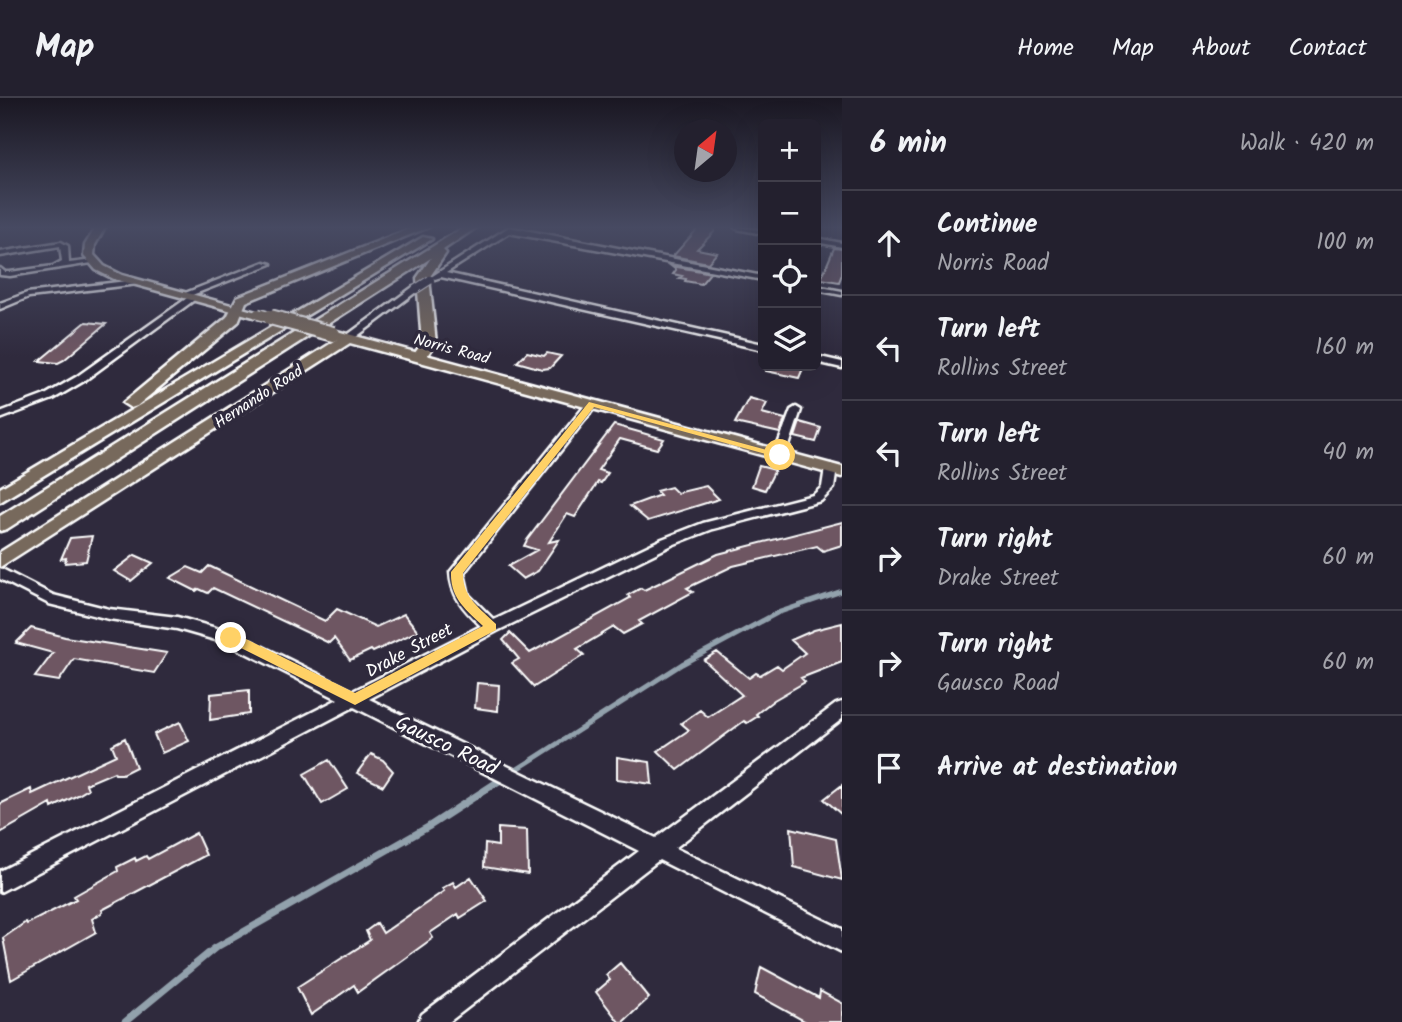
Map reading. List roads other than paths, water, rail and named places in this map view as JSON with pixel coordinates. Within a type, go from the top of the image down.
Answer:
[{"type":"highway","points":[[36,474],[147,391],[233,319],[241,300],[316,270]]},
{"type":"highway","points":[[0,496],[387,270]]},
{"type":"highway","points":[[0,525],[393,270]]},
{"type":"highway","points":[[419,357],[429,343],[423,278],[428,270]]},
{"type":"main road","name":"Norris Road","points":[[104,270],[118,277],[188,297],[836,470]]},
{"type":"main road","name":"Hernando Road","points":[[0,561],[341,336]]},
{"type":"street","points":[[0,306],[27,295],[52,270]]},
{"type":"street","points":[[0,416],[49,397],[80,379],[188,297],[252,270]]},
{"type":"street","name":"Hernando Road","points":[[341,336],[445,270]]},
{"type":"street","points":[[722,270],[758,277]]},
{"type":"street","points":[[2,272],[41,282],[135,282]]},
{"type":"street","points":[[2,272],[27,295]]},
{"type":"street","points":[[434,277],[758,346]]},
{"type":"street","points":[[821,289],[842,293]]},
{"type":"street","points":[[821,360],[842,365]]},
{"type":"street","points":[[492,627],[463,599],[456,586],[457,572],[592,404]]},
{"type":"street","points":[[780,455],[796,411]]},
{"type":"street","name":"Drake Street","points":[[0,882],[492,627],[677,538],[708,526],[817,498],[828,488],[836,470]]},
{"type":"street","name":"Gausco Road","points":[[0,573],[49,598],[109,614],[177,623],[231,638],[842,941]]},
{"type":"street","points":[[430,1022],[842,709]]},
{"type":"waterway","points":[[513,772],[682,664],[777,613],[842,591]]},
{"type":"waterway","points":[[125,1022],[215,948],[428,827],[502,779]]}]
